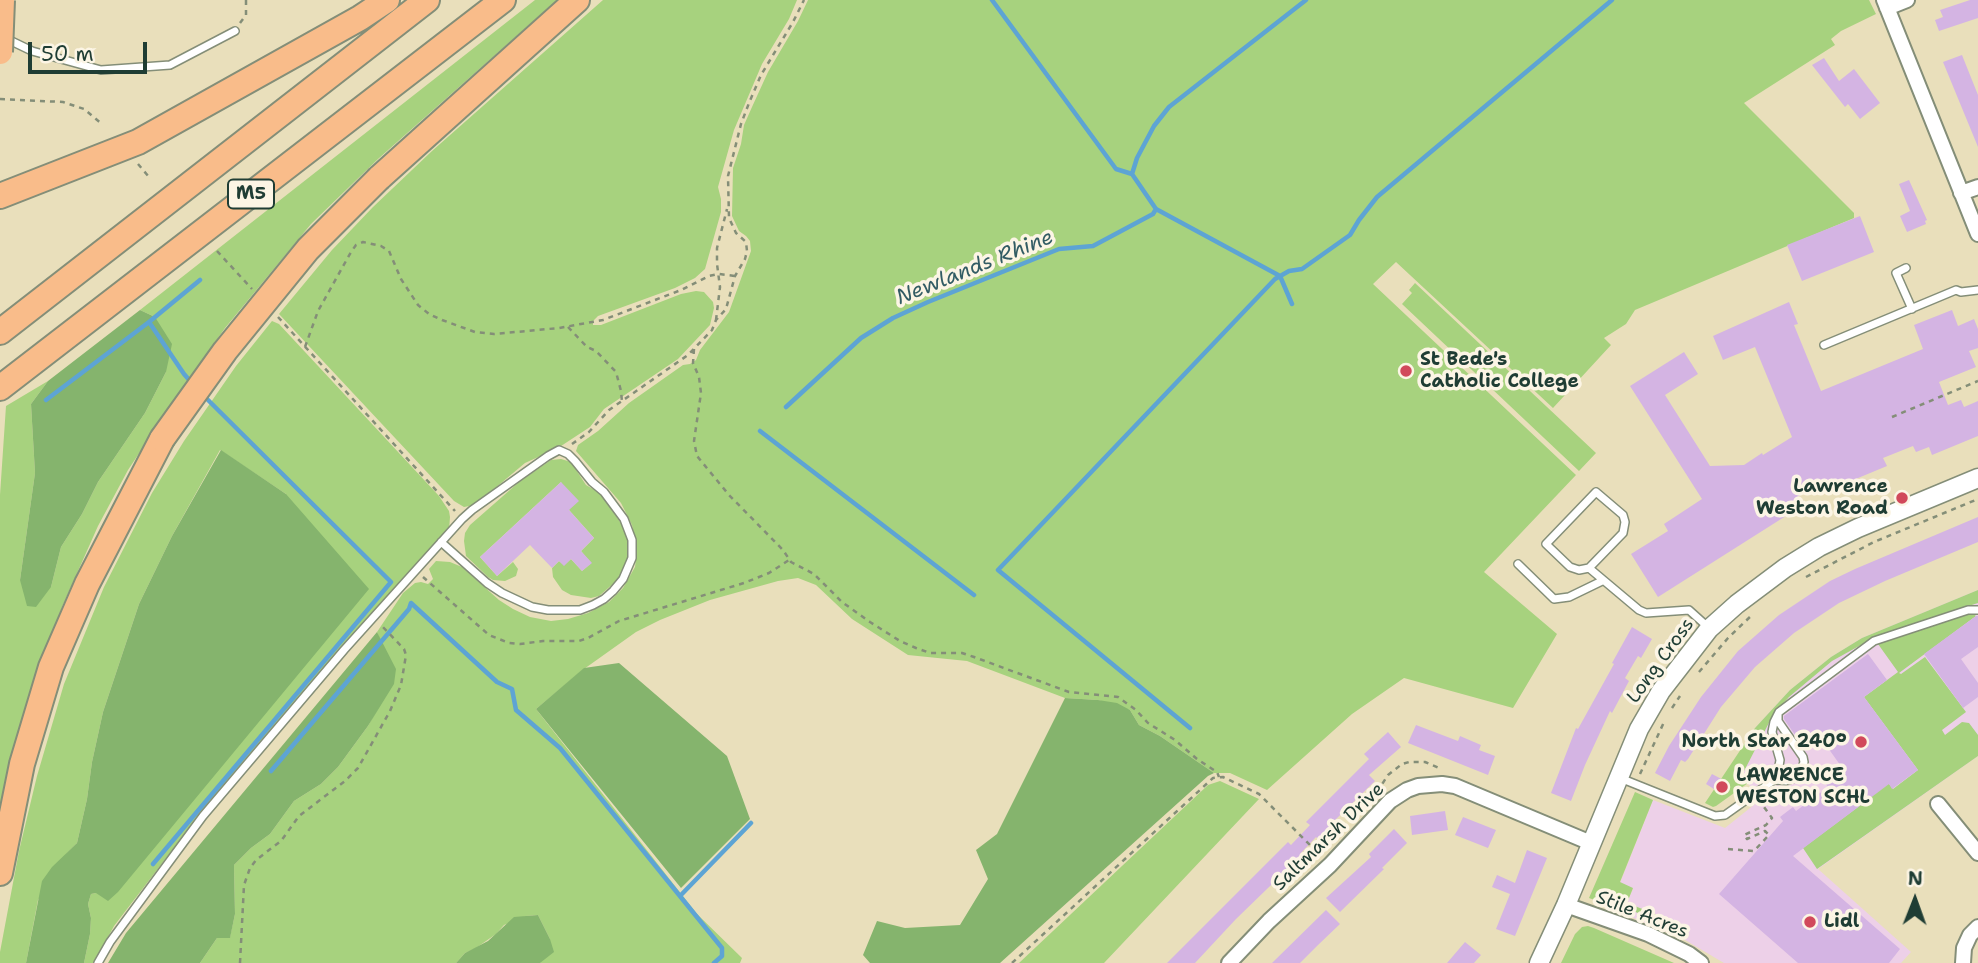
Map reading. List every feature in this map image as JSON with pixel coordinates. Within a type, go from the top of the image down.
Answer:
[{"type":"highway","points":[[0,52],[2,0]]},
{"type":"highway","points":[[0,195],[138,142],[360,18],[387,0]]},
{"type":"highway","name":"M5","points":[[0,332],[427,0]]},
{"type":"highway","name":"M5","points":[[0,388],[503,0]]},
{"type":"highway","points":[[0,873],[22,764],[51,667],[87,584],[162,439],[225,351],[308,249],[379,178],[577,0]]},
{"type":"street","points":[[1907,0],[1885,4],[1978,234]]},
{"type":"street","points":[[1961,193],[1978,187]]},
{"type":"street","name":"Long Cross","points":[[1539,963],[1591,843],[1628,781],[1639,729],[1661,691],[1709,629],[1785,568],[1819,547],[1978,478]]},
{"type":"street","name":"Saltmarsh Drive","points":[[1229,963],[1398,795],[1418,786],[1455,786],[1471,791],[1591,843]]},
{"type":"street","points":[[1938,804],[1978,853]]},
{"type":"street","name":"Stile Acres","points":[[1566,905],[1648,934],[1702,963]]},
{"type":"street","points":[[1963,963],[1964,948],[1969,935],[1978,927]]},
{"type":"lane","points":[[0,35],[32,51],[100,70],[170,65],[235,31]]},
{"type":"lane","points":[[1906,268],[1896,273],[1912,309]]},
{"type":"lane","points":[[1824,345],[1956,290],[1978,290]]},
{"type":"lane","points":[[98,963],[110,942],[203,816],[373,618],[441,542],[462,519],[559,450],[568,454],[604,492],[624,519],[633,548],[631,565],[618,585],[604,599],[580,610],[560,611],[532,607],[502,593],[441,542]]},
{"type":"lane","points":[[1596,492],[1623,515],[1625,522],[1622,533],[1589,568],[1579,570],[1570,567],[1546,544],[1596,492]]},
{"type":"lane","points":[[1518,564],[1554,599],[1569,597],[1602,581]]},
{"type":"lane","points":[[1589,568],[1639,610],[1689,610],[1709,629]]},
{"type":"lane","points":[[1776,780],[1780,769],[1772,732],[1779,712],[1874,640],[1968,610],[1978,610]]},
{"type":"lane","points":[[1628,781],[1718,816],[1725,815],[1776,780],[1791,779],[1801,771],[1804,760],[1778,721],[1779,712]]},
{"type":"lane","points":[[1777,751],[1783,743],[1796,747]]},
{"type":"path","points":[[235,31],[246,15],[246,0]]},
{"type":"path","points":[[716,320],[726,309],[735,276],[745,259],[747,246],[731,223],[728,206],[728,176],[741,124],[761,75],[804,0]]},
{"type":"path","points":[[0,99],[63,102],[84,109],[102,124]]},
{"type":"path","points":[[135,160],[149,177]]},
{"type":"path","points":[[559,450],[577,442],[590,432],[609,410],[672,368],[712,330],[720,296],[717,248],[728,206]]},
{"type":"path","points":[[304,347],[318,311],[351,252],[356,245],[365,242],[382,246],[389,251],[413,299],[429,314],[475,332],[495,334],[568,327],[603,320],[681,290],[709,276],[735,276]]},
{"type":"path","points":[[217,251],[252,289]]},
{"type":"path","points":[[278,318],[462,519]]},
{"type":"path","points":[[568,327],[616,372],[622,402]]},
{"type":"path","points":[[694,349],[693,363],[699,377],[701,393],[695,436],[697,456],[791,562],[814,574],[842,602],[870,622],[916,648],[930,653],[962,653],[1069,692],[1118,697],[1148,723],[1217,772],[1219,777]]},
{"type":"path","points":[[1892,417],[1978,381]]},
{"type":"path","points":[[1803,578],[1874,542],[1978,499]]},
{"type":"path","points":[[1693,679],[1728,638],[1754,614]]},
{"type":"path","points":[[240,963],[244,885],[250,868],[281,841],[299,816],[358,768],[401,685],[406,655],[404,649],[373,618]]},
{"type":"path","points":[[1628,781],[1680,696]]},
{"type":"path","points":[[1012,963],[1213,778],[1223,777],[1259,794],[1330,865]]},
{"type":"path","points":[[1728,849],[1754,851],[1769,835],[1765,831],[1747,839],[1744,835],[1766,825],[1772,818],[1755,794]]},
{"type":"shaded area","points":[[1978,590],[1978,756],[1818,869],[1911,952],[1901,963],[1724,963],[1685,940],[1622,913],[1633,889],[1620,883],[1653,800],[1725,828],[1760,800],[1742,775],[1755,728],[1790,690],[1831,657],[1862,638]]},
{"type":"green space","points":[[535,0],[557,0],[378,159],[311,224],[225,328],[181,390],[128,470],[98,526],[62,607],[16,742],[0,807],[0,495],[6,406],[48,381],[31,404],[35,473],[20,580],[51,587],[61,547],[98,482],[145,413],[166,372],[155,317],[140,310]]},
{"type":"green space","points":[[603,0],[797,0],[762,64],[734,130],[718,187],[721,212],[705,269],[695,278],[675,288],[598,316],[593,321],[593,325],[601,325],[681,294],[696,291],[704,292],[713,302],[710,325],[678,359],[604,409],[590,427],[558,448],[525,463],[475,505],[464,507],[454,501],[279,314],[332,250],[373,207],[432,151]]},
{"type":"green space","name":"St Bede's Catholic College","points":[[808,0],[1869,0],[1876,14],[1841,31],[1831,39],[1835,45],[1744,103],[1854,213],[1854,218],[1635,310],[1626,324],[1604,338],[1611,345],[1553,408],[1396,262],[1373,284],[1576,475],[1484,572],[1557,634],[1513,708],[1404,678],[1352,714],[1267,790],[1230,773],[1214,773],[1139,725],[1130,710],[1098,700],[1065,698],[967,661],[908,655],[852,619],[816,585],[798,578],[778,581],[710,600],[636,632],[584,669],[536,709],[697,914],[742,958],[740,963],[540,963],[550,939],[538,915],[526,916],[504,925],[496,934],[465,953],[456,963],[200,963],[217,938],[230,937],[235,914],[234,865],[270,834],[294,801],[321,784],[338,767],[368,726],[379,706],[384,649],[377,632],[403,593],[415,583],[428,584],[433,579],[429,569],[436,561],[450,562],[462,567],[513,609],[530,617],[551,621],[588,613],[609,602],[623,588],[635,567],[637,550],[632,525],[621,503],[576,451],[578,445],[629,403],[683,365],[696,360],[700,350],[729,312],[751,251],[750,241],[739,231],[732,216],[733,168],[744,125],[752,107]]},
{"type":"green space","points":[[1415,283],[1596,453],[1579,471],[1402,304],[1412,293],[1409,290]]},
{"type":"green space","points":[[140,310],[155,317],[172,344],[166,372],[145,413],[98,482],[61,547],[51,587],[36,607],[27,606],[20,580],[35,473],[31,404],[48,381]]},
{"type":"green space","points":[[272,321],[279,324],[439,496],[449,511],[449,530],[319,675],[170,853],[114,926],[94,963],[84,963],[90,934],[88,904],[91,894],[96,893],[286,494],[220,450],[172,536],[139,604],[103,712],[77,843],[67,853],[38,900],[26,963],[0,963],[19,851],[37,776],[64,684],[104,587],[152,493],[184,441],[236,366]]},
{"type":"green space","points":[[221,450],[286,494],[369,589],[118,892],[108,901],[96,893],[91,894],[88,904],[90,934],[84,963],[26,963],[42,881],[52,867],[77,843],[103,712],[139,604],[172,536]]},
{"type":"green space","points":[[551,460],[571,462],[586,485],[600,493],[625,529],[629,540],[631,554],[621,577],[599,596],[591,598],[571,595],[562,590],[553,577],[552,568],[559,561],[564,565],[571,559],[582,571],[591,563],[581,551],[594,538],[569,510],[561,482],[480,557],[497,576],[513,562],[518,569],[516,576],[505,581],[493,580],[466,556],[465,533],[470,525],[519,482]]},
{"type":"green space","points":[[1978,590],[1978,603],[1879,635],[1832,661],[1789,697],[1773,715],[1742,775],[1748,783],[1716,806],[1705,803],[1755,728],[1790,690],[1831,657],[1862,638]]},
{"type":"green space","points":[[1972,613],[1976,616],[1899,673],[1925,657],[1966,712],[1942,730],[1945,735],[1962,722],[1969,723],[1978,735],[1978,756],[1817,869],[1803,848],[1870,798],[1883,776],[1893,789],[1918,770],[1864,697],[1898,672],[1878,644]]},
{"type":"green space","points":[[377,632],[396,669],[394,684],[338,767],[321,784],[294,801],[270,834],[234,865],[235,914],[230,938],[217,938],[200,963],[108,963],[126,933]]},
{"type":"green space","points":[[619,663],[727,756],[750,819],[681,888],[536,709],[584,668]]},
{"type":"green space","points":[[1065,698],[1117,703],[1130,710],[1139,725],[1214,773],[1000,963],[870,963],[863,955],[877,921],[905,928],[960,925],[988,879],[976,850],[997,834]]},
{"type":"green space","points":[[1220,781],[1259,799],[1104,963],[1019,963],[1208,785]]},
{"type":"green space","points":[[1635,792],[1653,800],[1620,882],[1633,888],[1627,903],[1686,926],[1683,929],[1589,898]]},
{"type":"green space","points":[[538,915],[554,952],[540,963],[456,963],[465,953],[488,941],[514,917]]},
{"type":"green space","points":[[1588,926],[1674,963],[1561,963],[1575,934],[1582,927]]},
{"type":"building","points":[[1978,0],[1978,18],[1939,31],[1935,20],[1943,17],[1940,10]]},
{"type":"building","points":[[1962,55],[1978,95],[1978,147],[1943,62]]},
{"type":"building","points":[[1824,58],[1839,81],[1854,69],[1880,103],[1860,119],[1848,104],[1845,107],[1812,65]]},
{"type":"building","points":[[1909,180],[1927,220],[1926,224],[1907,232],[1900,216],[1910,211],[1899,184]]},
{"type":"building","points":[[1860,216],[1874,252],[1802,281],[1787,245]]},
{"type":"building","points":[[1789,302],[1798,324],[1794,325],[1821,391],[1923,349],[1914,325],[1952,310],[1958,326],[1974,319],[1978,329],[1978,348],[1969,351],[1976,367],[1939,382],[1948,405],[1961,400],[1964,407],[1978,401],[1978,436],[1932,455],[1929,447],[1916,452],[1913,446],[1883,458],[1887,466],[1834,488],[1830,479],[1795,498],[1800,507],[1658,597],[1631,554],[1668,531],[1664,524],[1702,499],[1630,386],[1684,352],[1698,374],[1665,395],[1710,466],[1744,465],[1762,453],[1763,455],[1792,437],[1755,347],[1723,360],[1713,336]]},
{"type":"building","points":[[561,482],[579,501],[569,510],[594,538],[581,551],[592,563],[582,571],[571,559],[564,566],[559,561],[552,568],[530,545],[497,576],[480,557]]},
{"type":"building","points":[[1978,517],[1978,542],[1839,603],[1794,633],[1755,667],[1721,707],[1688,759],[1685,762],[1681,760],[1670,781],[1655,773],[1701,697],[1738,651],[1779,615],[1830,581]]},
{"type":"building","points":[[1976,616],[1978,647],[1961,659],[1978,683],[1978,697],[1963,708],[1924,654]]},
{"type":"building","points":[[1632,627],[1652,639],[1625,678],[1629,681],[1612,713],[1610,711],[1571,801],[1551,793],[1576,728],[1578,729]]},
{"type":"building","points":[[1868,654],[1887,680],[1864,697],[1918,770],[1892,789],[1889,784],[1793,856],[1900,949],[1889,963],[1798,963],[1719,894],[1783,821],[1780,817],[1793,807],[1796,811],[1828,787],[1825,783],[1843,769],[1816,731],[1800,742],[1784,716]]},
{"type":"building","points":[[1416,725],[1458,741],[1460,736],[1481,745],[1479,750],[1495,756],[1488,775],[1408,743]]},
{"type":"building","points":[[1388,732],[1401,747],[1369,775],[1375,781],[1333,822],[1335,824],[1320,841],[1316,837],[1301,856],[1195,963],[1167,963],[1288,842],[1291,845],[1310,825],[1306,822],[1369,759],[1364,754]]},
{"type":"building","points":[[1712,774],[1729,783],[1722,794],[1706,784]]},
{"type":"building","points":[[1445,811],[1448,830],[1412,835],[1410,816]]},
{"type":"building","points":[[1463,817],[1496,830],[1488,848],[1455,835]]},
{"type":"building","points":[[1394,829],[1407,843],[1340,912],[1326,898],[1371,857],[1369,854]]},
{"type":"building","points":[[1527,850],[1547,858],[1515,936],[1496,929],[1510,894],[1492,887],[1497,875],[1515,883]]},
{"type":"building","points":[[1326,910],[1340,924],[1300,963],[1272,963]]},
{"type":"building","points":[[1465,942],[1481,955],[1474,963],[1447,963]]},
{"type":"waterway","points":[[992,0],[1116,169],[1132,174]]},
{"type":"waterway","name":"Newlands Rhine","points":[[786,407],[861,338],[893,318],[1059,249],[1093,246],[1153,214],[1156,209],[1132,174],[1137,158],[1154,126],[1169,107],[1306,0]]},
{"type":"waterway","points":[[1190,728],[998,570],[1275,279],[1289,271],[1302,269],[1350,235],[1377,197],[1612,0]]},
{"type":"waterway","points":[[1156,209],[1280,276],[1292,304]]},
{"type":"waterway","points":[[149,322],[200,280]]},
{"type":"waterway","points":[[46,400],[149,322],[191,382]]},
{"type":"waterway","points":[[153,864],[391,582],[204,396]]},
{"type":"waterway","points":[[760,431],[974,595]]},
{"type":"waterway","points":[[271,771],[409,609],[411,603],[497,682],[512,689],[516,710],[560,748],[722,948],[722,956],[714,963]]},
{"type":"waterway","points":[[680,896],[751,823]]},
{"type":"place","name":"St Bede's Catholic College","points":[[1406,371]]},
{"type":"place","name":"Lawrence Weston Road","points":[[1902,498]]},
{"type":"place","name":"North Star 240°","points":[[1861,742]]},
{"type":"place","name":"LAWRENCE WESTON SCHL","points":[[1722,787]]},
{"type":"place","name":"Lidl","points":[[1810,922]]}]
